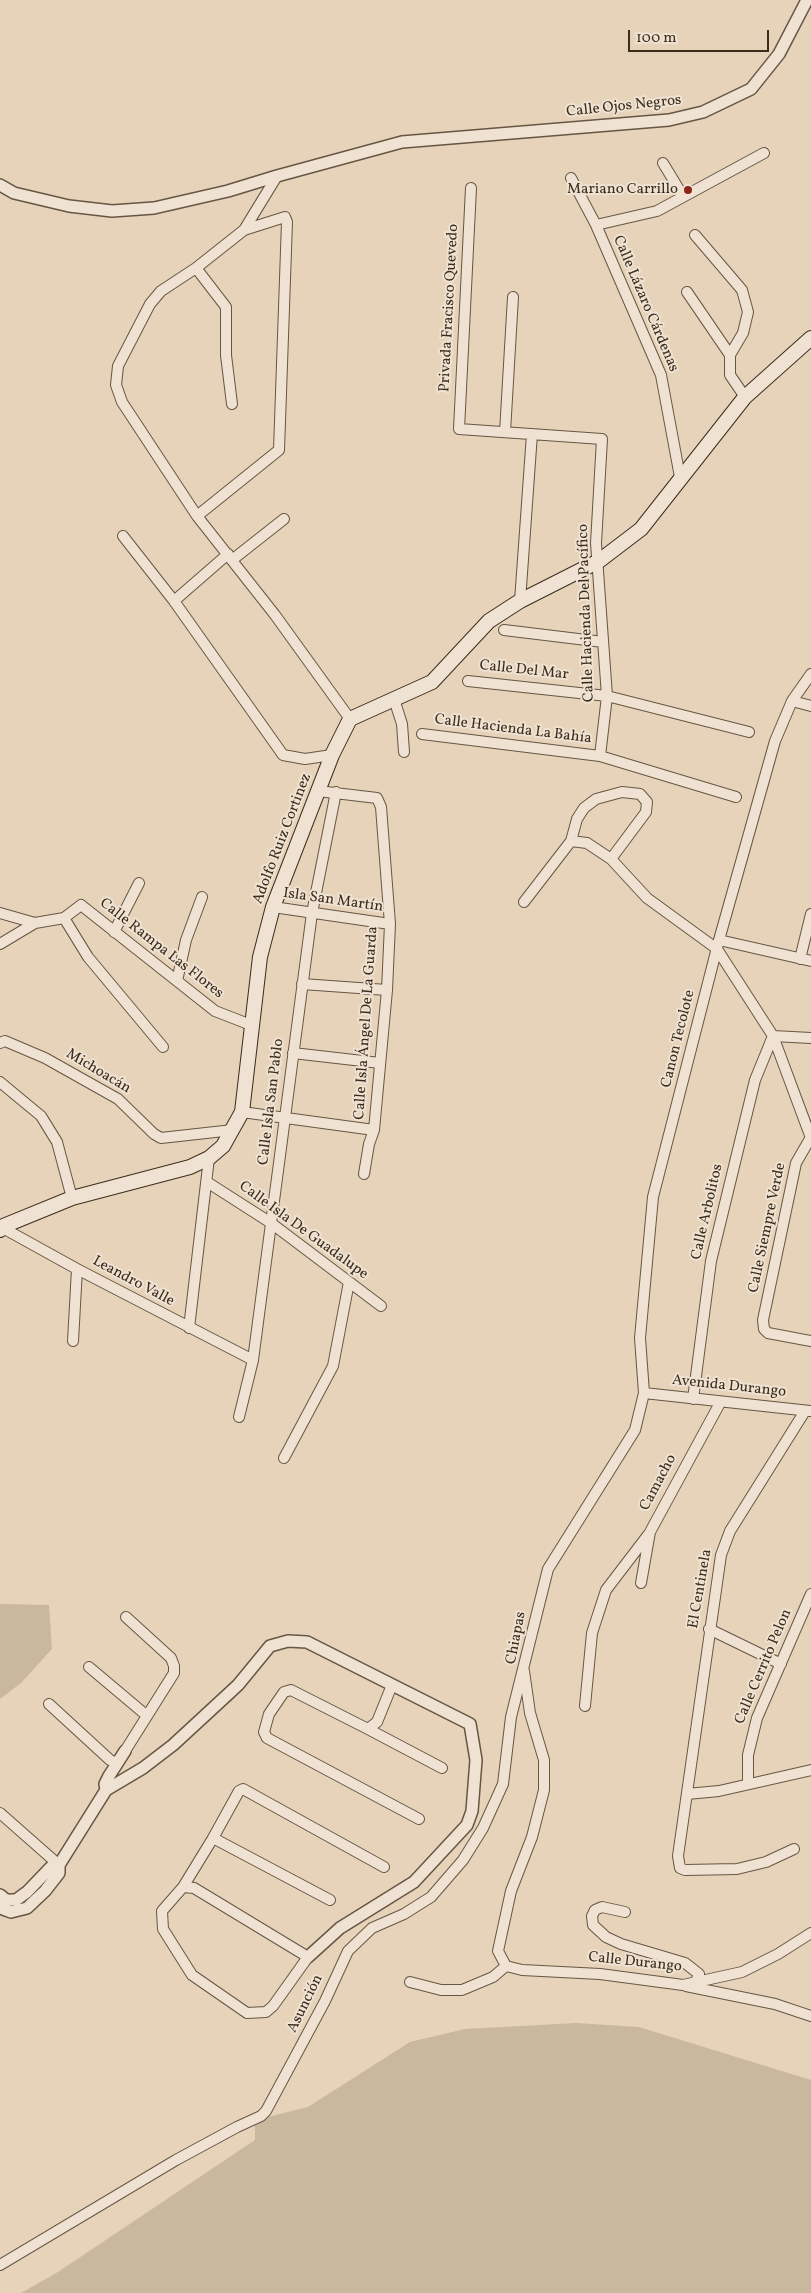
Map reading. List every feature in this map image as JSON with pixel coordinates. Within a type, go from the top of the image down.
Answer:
[{"type":"main road","points":[[350,719],[432,682],[489,621],[520,601],[599,561],[641,529],[744,397],[811,338]]},
{"type":"main road","name":"Adolfo Ruiz Cortinez","points":[[0,1228],[72,1198],[190,1167],[208,1158],[223,1146],[242,1112],[260,957],[273,907],[332,755],[350,719]]},
{"type":"street","name":"Calle Ojos Negros","points":[[0,185],[14,193],[69,206],[112,211],[154,208],[228,191],[402,142],[669,120],[703,112],[751,89],[778,54],[807,0]]},
{"type":"street","points":[[596,226],[657,211],[764,152]]},
{"type":"street","points":[[663,164],[683,196]]},
{"type":"street","points":[[244,230],[277,176]]},
{"type":"street","name":"Calle Lázaro Cárdenas","points":[[571,178],[596,226],[661,375],[680,477]]},
{"type":"street","name":"Privada Fracisco Quevedo","points":[[471,188],[460,429],[505,432]]},
{"type":"street","points":[[198,516],[279,450],[287,222],[285,216],[244,230],[196,268],[161,291],[150,304],[118,366],[116,384],[122,402],[198,516],[350,719]]},
{"type":"street","points":[[695,235],[742,290],[748,312],[743,333],[730,355],[730,375],[744,397]]},
{"type":"street","points":[[196,268],[226,307],[226,355],[232,404]]},
{"type":"street","points":[[686,292],[730,355]]},
{"type":"street","points":[[513,297],[505,432],[532,434],[520,601]]},
{"type":"street","name":"Calle Hacienda Del Pacífico","points":[[532,434],[602,439],[596,543],[599,561],[607,696],[600,756]]},
{"type":"street","points":[[174,601],[284,518]]},
{"type":"street","points":[[123,536],[174,601],[283,755],[305,759],[332,755]]},
{"type":"street","points":[[504,630],[603,642]]},
{"type":"street","name":"Canon Tecolote","points":[[644,1393],[640,1338],[654,1197],[718,945],[775,740],[792,701],[811,674]]},
{"type":"street","name":"Calle Del Mar","points":[[468,680],[607,696],[749,732]]},
{"type":"street","points":[[394,699],[402,724],[404,752]]},
{"type":"street","points":[[792,701],[811,706]]},
{"type":"street","name":"Calle Hacienda La Bahía","points":[[422,734],[600,756],[736,797]]},
{"type":"street","points":[[318,791],[336,792]]},
{"type":"street","name":"Calle Isla Ángel De La Guarda","points":[[336,792],[377,798],[381,807],[390,924],[387,990],[374,1130],[368,1144],[364,1174]]},
{"type":"street","name":"Calle Isla San Pablo","points":[[239,1417],[253,1360],[312,913],[336,792]]},
{"type":"street","points":[[524,902],[571,841],[577,819],[584,808],[596,799],[622,792],[640,794],[647,802],[646,812],[611,859]]},
{"type":"street","points":[[571,841],[588,843],[611,859],[647,898],[718,945],[811,960]]},
{"type":"street","points":[[114,932],[139,883]]},
{"type":"street","points":[[177,981],[186,940],[202,897]]},
{"type":"street","name":"Calle Rampa Las Flores","points":[[64,918],[81,904],[215,1011],[252,1025]]},
{"type":"street","name":"Isla San Martín","points":[[273,907],[390,924]]},
{"type":"street","points":[[0,913],[35,923]]},
{"type":"street","points":[[800,959],[811,914]]},
{"type":"street","points":[[0,944],[35,923],[64,918],[88,957],[163,1047]]},
{"type":"street","points":[[718,945],[773,1036],[811,1138]]},
{"type":"street","points":[[302,984],[387,990]]},
{"type":"street","points":[[773,1036],[811,1038]]},
{"type":"street","name":"Calle Arbolitos","points":[[693,1399],[711,1261],[755,1080],[773,1036]]},
{"type":"street","name":"Michoacán","points":[[0,1044],[5,1041],[45,1058],[118,1099],[154,1134],[161,1138],[232,1130]]},
{"type":"street","points":[[294,1053],[380,1063]]},
{"type":"street","points":[[0,1082],[41,1116],[57,1142],[72,1198]]},
{"type":"street","points":[[242,1112],[286,1120],[374,1130]]},
{"type":"street","name":"Calle Siempre Verde","points":[[811,1138],[796,1163],[764,1329],[768,1333],[811,1341]]},
{"type":"street","points":[[189,1328],[207,1182],[208,1158]]},
{"type":"street","name":"Calle Isla De Guadalupe","points":[[207,1182],[271,1223],[382,1306]]},
{"type":"street","name":"Leandro Valle","points":[[0,1228],[253,1360]]},
{"type":"street","points":[[73,1341],[76,1269]]},
{"type":"street","points":[[284,1458],[333,1366],[348,1282]]},
{"type":"street","name":"Avenida Durango","points":[[644,1393],[720,1403],[808,1411]]},
{"type":"street","name":"Chiapas","points":[[506,1966],[498,1952],[511,1891],[532,1837],[544,1790],[544,1760],[530,1713],[524,1665],[548,1569],[635,1430],[644,1393]]},
{"type":"street","name":"Camacho","points":[[641,1583],[650,1532],[720,1403]]},
{"type":"street","name":"El Centinela","points":[[794,1848],[766,1862],[737,1869],[685,1870],[680,1868],[678,1864],[713,1601],[725,1542],[808,1411]]},
{"type":"street","points":[[585,1706],[592,1633],[606,1590],[650,1532]]},
{"type":"street","name":"Calle Cerrito Pelon","points":[[748,1783],[752,1734],[811,1594]]},
{"type":"street","points":[[106,1790],[105,1784],[117,1763],[174,1673],[171,1658],[126,1617]]},
{"type":"street","points":[[710,1629],[781,1664]]},
{"type":"street","points":[[2,1903],[16,1900],[27,1892],[51,1867],[59,1865],[106,1790],[143,1768],[173,1745],[238,1685],[270,1646],[288,1641],[307,1642],[470,1724],[476,1760],[472,1811],[467,1825],[414,1882],[340,1928],[308,1957],[273,2006],[266,2012],[247,2013],[192,1975],[163,1929],[162,1911],[183,1887],[239,1791],[243,1789],[384,1867]]},
{"type":"street","name":"Asunción","points":[[0,2265],[176,2160],[237,2127],[254,2120],[266,2111],[325,2001],[348,1951],[372,1928],[409,1911],[431,1897],[463,1860],[483,1828],[503,1784],[511,1717],[524,1665]]},
{"type":"street","points":[[89,1666],[146,1716]]},
{"type":"street","points":[[368,1729],[377,1722],[392,1685]]},
{"type":"street","points":[[419,1819],[267,1738],[264,1732],[269,1714],[284,1692],[291,1690],[442,1768]]},
{"type":"street","points":[[49,1704],[110,1760],[117,1763]]},
{"type":"street","points":[[687,1794],[719,1791],[811,1770]]},
{"type":"street","points":[[0,1813],[59,1865]]},
{"type":"street","points":[[213,1838],[330,1900]]},
{"type":"street","points":[[183,1887],[194,1888],[308,1957]]},
{"type":"street","points":[[626,1912],[602,1908],[595,1910],[592,1916],[594,1925],[606,1937],[621,1944],[693,1968],[699,1974],[696,1982]]},
{"type":"street","name":"Calle Durango","points":[[506,1966],[522,1970],[600,1974],[682,1985],[742,1972],[778,1954],[811,1933]]},
{"type":"street","points":[[410,1982],[441,1990],[462,1990],[493,1977],[506,1966]]},
{"type":"street","points":[[682,1985],[776,2004],[811,2016]]},
{"type":"shaded area","points":[[0,1604],[49,1605],[52,1649],[21,1683],[0,1699]]},
{"type":"shaded area","points":[[576,2023],[639,2027],[811,2080],[811,2293],[21,2293],[58,2272],[255,2140],[255,2120],[308,2107],[410,2042],[465,2029]]},
{"type":"place","name":"Mariano Carrillo","points":[[688,190]]}]
